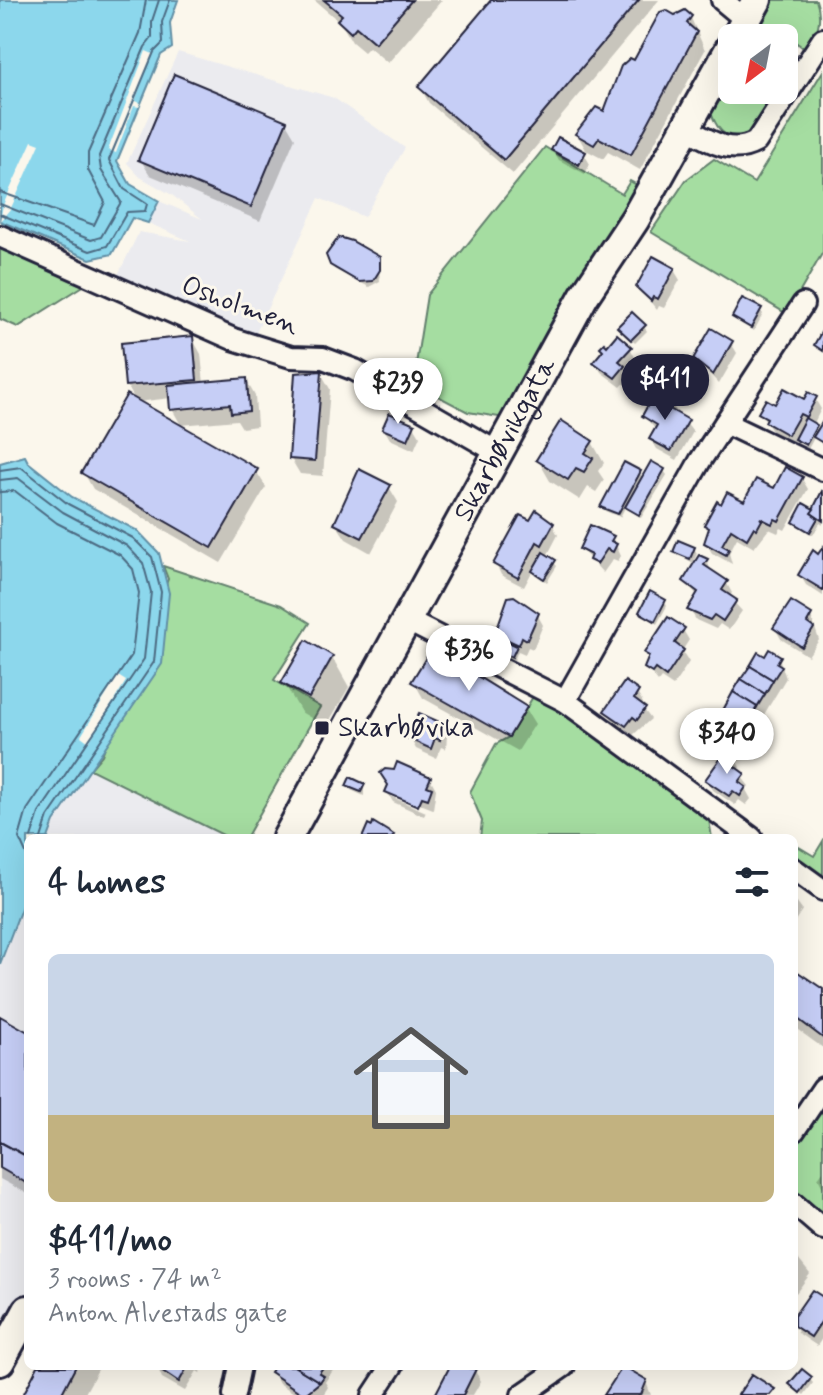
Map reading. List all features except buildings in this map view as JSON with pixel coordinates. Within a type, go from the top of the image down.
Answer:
[{"type":"main road","name":"Skarbøvikgata","points":[[289,834],[584,296],[718,70]]},
{"type":"main road","points":[[0,1361],[24,1317]]},
{"type":"street","points":[[722,0],[746,19]]},
{"type":"street","points":[[686,128],[723,146],[742,148],[756,142],[823,39]]},
{"type":"street","name":"Osholmen","points":[[0,236],[233,339],[291,357],[323,358],[355,370],[499,453]]},
{"type":"street","points":[[565,701],[725,423],[803,304]]},
{"type":"street","points":[[725,423],[823,470]]},
{"type":"street","points":[[406,620],[565,701],[731,831]]},
{"type":"street","points":[[798,872],[823,890]]},
{"type":"street","points":[[798,1125],[823,1088]]},
{"type":"street","points":[[798,1207],[823,1229]]},
{"type":"street","points":[[234,1395],[239,1370]]},
{"type":"street","points":[[373,1395],[389,1370]]},
{"type":"street","points":[[522,1395],[558,1370]]},
{"type":"shaded area","points":[[178,52],[334,98],[405,148],[364,217],[319,198],[255,335],[116,279],[139,232],[190,241],[148,223],[159,201],[202,219],[172,195],[140,177],[127,163]]},
{"type":"shaded area","points":[[90,769],[221,834],[50,834],[54,822]]},
{"type":"shaded area","points":[[24,901],[24,1302],[0,1346],[0,964]]},
{"type":"green space","points":[[769,0],[816,0],[818,26],[806,50],[798,44],[798,24],[754,24]]},
{"type":"green space","points":[[823,71],[823,252],[787,314],[651,232],[686,180],[714,159],[754,183]]},
{"type":"green space","points":[[718,87],[718,104],[765,104],[770,108],[758,127],[735,140],[718,127],[708,105]]},
{"type":"green space","points":[[545,147],[622,194],[630,181],[641,187],[505,418],[468,412],[413,383],[427,295]]},
{"type":"green space","points":[[0,245],[88,283],[18,327],[0,319]]},
{"type":"green space","points":[[163,566],[281,605],[310,623],[274,680],[320,707],[248,834],[221,834],[90,769],[102,755],[168,579]]},
{"type":"green space","points":[[534,695],[616,749],[709,820],[711,834],[480,834],[482,821],[470,792],[496,744],[509,737]]},
{"type":"green space","points":[[823,841],[823,878],[798,859],[798,846],[814,856]]},
{"type":"green space","points":[[823,1104],[823,1219],[798,1198],[798,1141]]},
{"type":"water","points":[[0,0],[178,0],[170,23],[172,48],[161,55],[117,161],[130,184],[159,201],[148,223],[132,218],[112,254],[90,259],[0,221]]},
{"type":"water","points":[[25,456],[28,462],[72,497],[138,531],[159,553],[169,593],[162,664],[54,822],[50,834],[24,834],[24,901],[0,964],[0,463]]},
{"type":"pier","points":[[146,51],[153,54],[135,101],[141,103],[139,107],[134,106],[116,153],[108,150]]},
{"type":"pier","points":[[32,141],[40,144],[11,208],[0,221],[3,205]]},
{"type":"pier","points":[[118,676],[126,681],[89,742],[81,736]]},
{"type":"place","name":"Skarbøvika","points":[[322,728]]}]
